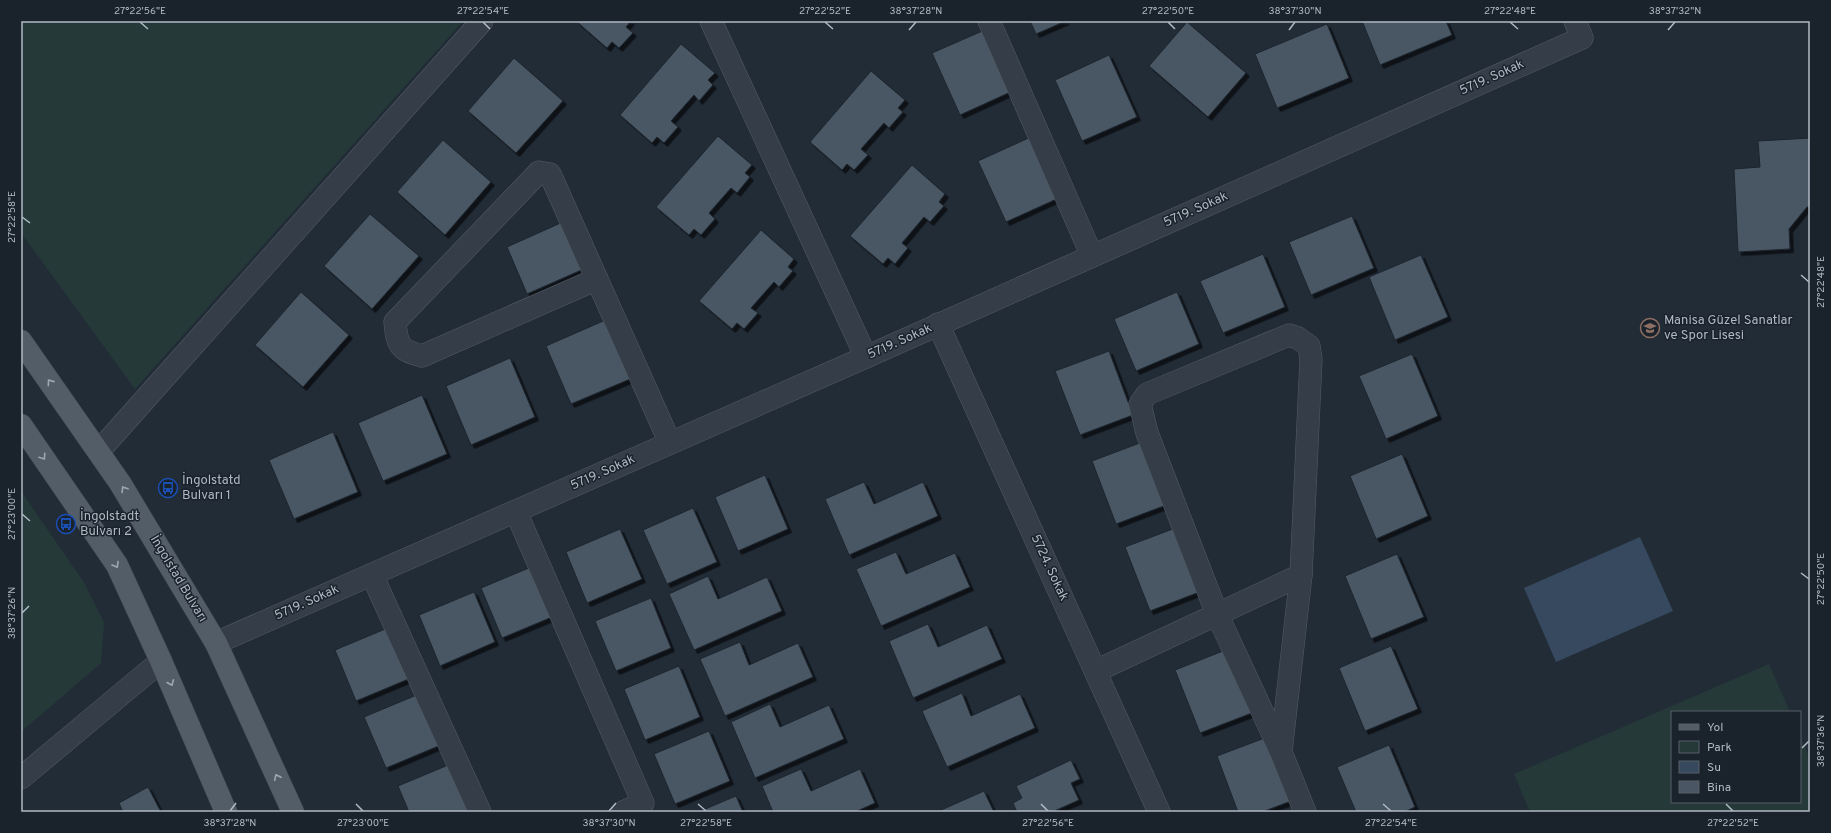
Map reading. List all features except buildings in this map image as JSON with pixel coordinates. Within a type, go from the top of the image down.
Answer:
[{"type":"main road","name":"İngolstad Bulvarı","points":[[21,341],[99,451],[137,511],[216,643],[293,812]]},
{"type":"main road","points":[[21,425],[117,565],[161,661],[226,812]]},
{"type":"street","points":[[99,451],[482,21]]},
{"type":"street","points":[[711,21],[866,358]]},
{"type":"street","points":[[989,21],[1092,256]]},
{"type":"street","name":"5719. Sokak","points":[[216,643],[866,358],[938,324],[1092,256],[1579,30]]},
{"type":"street","points":[[597,279],[422,356],[408,352],[400,346],[396,337],[395,322],[539,172],[550,174],[597,279],[670,443]]},
{"type":"street","name":"5724. Sokak","points":[[938,324],[1159,812]]},
{"type":"street","points":[[1281,752],[1301,575],[1312,359],[1309,346],[1298,338],[1289,335],[1147,394],[1140,404],[1147,434],[1217,614],[1281,752],[1305,812]]},
{"type":"street","points":[[516,512],[643,803],[623,812]]},
{"type":"street","points":[[372,575],[480,812]]},
{"type":"street","points":[[1096,671],[1301,575]]},
{"type":"street","points":[[21,778],[161,661]]},
{"type":"green space","points":[[21,21],[463,21],[135,389],[21,233]]},
{"type":"green space","points":[[21,491],[85,584],[104,623],[101,663],[21,732]]},
{"type":"green space","points":[[1769,664],[1790,711],[1671,711],[1671,803],[1801,803],[1801,738],[1810,759],[1810,812],[1530,812],[1514,774]]},
{"type":"water","points":[[1640,537],[1673,611],[1556,662],[1524,588]]},
{"type":"place","name":"Manisa Güzel Sanatlar ve Spor Lisesi","points":[[1650,328]]},
{"type":"place","name":"İngolstatd Bulvarı 1","points":[[168,488]]},
{"type":"place","name":"İngolstadt Bulvarı 2","points":[[66,524]]}]
